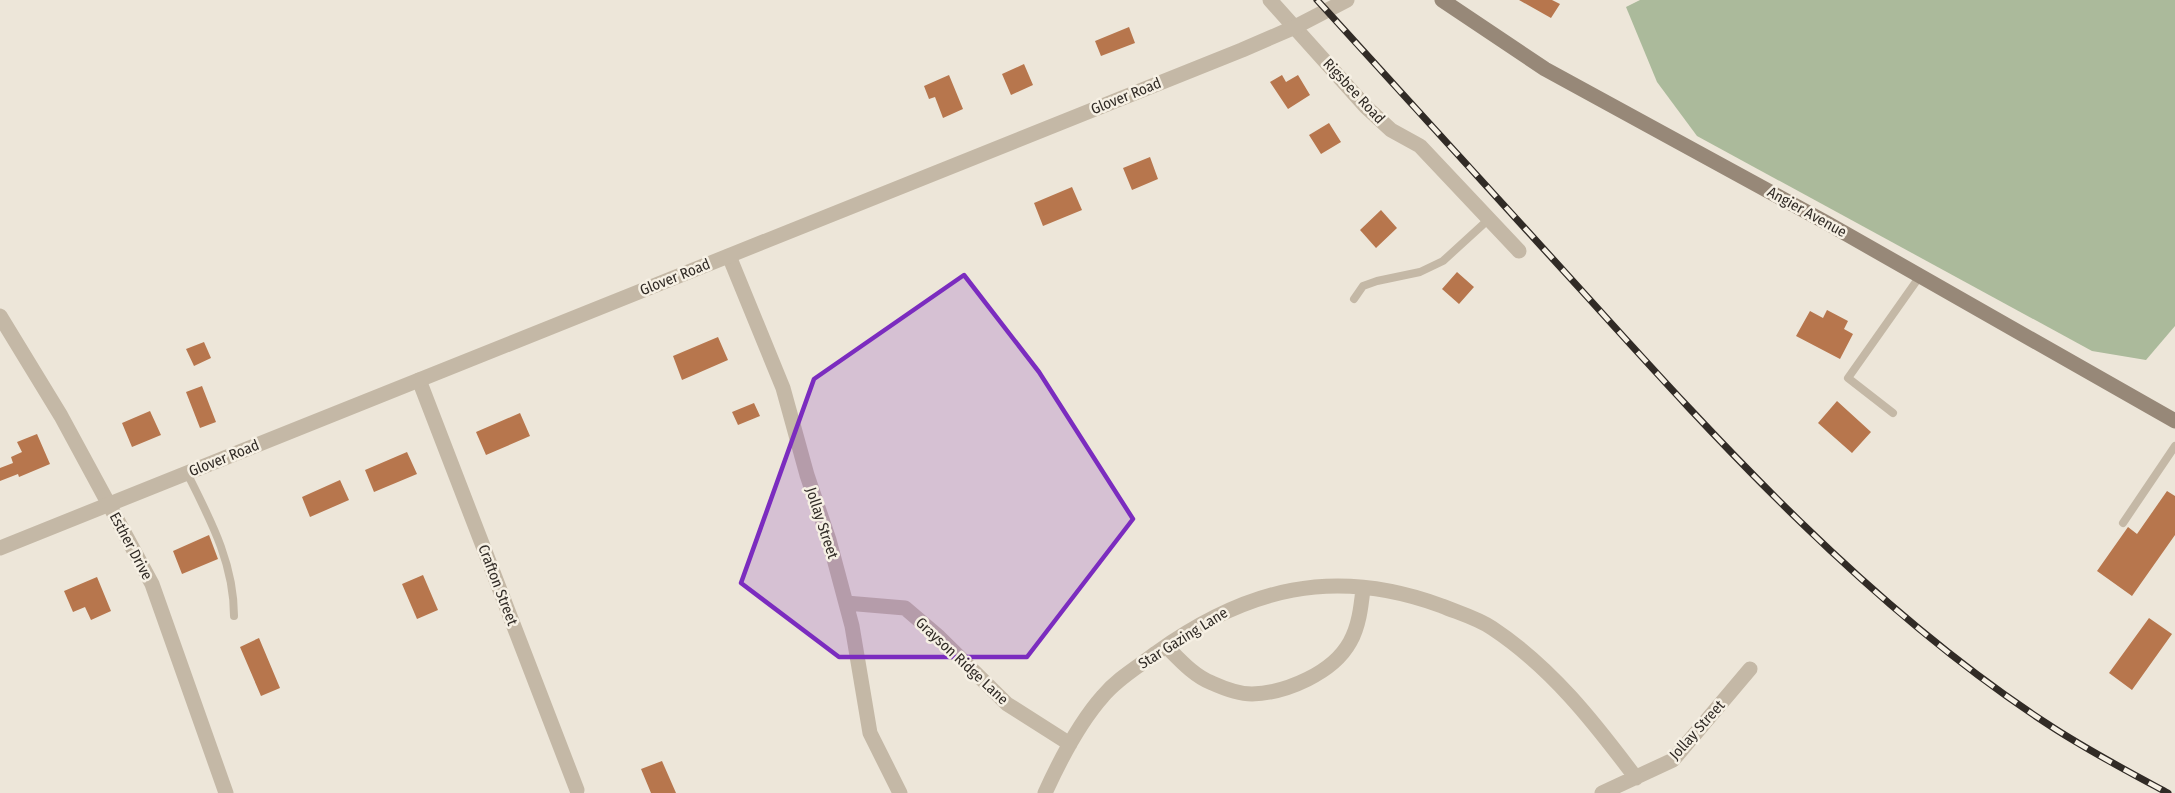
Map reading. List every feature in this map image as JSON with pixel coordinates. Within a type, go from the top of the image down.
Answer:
[{"type":"main road","name":"Angier Avenue","points":[[1442,0],[1545,69],[1920,276],[2175,421]]},
{"type":"street","name":"Rigsbee Road","points":[[1270,0],[1366,107],[1391,130],[1420,146],[1519,251]]},
{"type":"street","name":"Glover Road","points":[[0,548],[1295,27],[1347,0]]},
{"type":"street","name":"Jollay Street","points":[[729,256],[783,388],[846,603],[870,733],[900,793]]},
{"type":"street","name":"Esther Drive","points":[[0,316],[61,416],[152,584],[226,793]]},
{"type":"street","name":"Crafton Street","points":[[419,380],[578,790]]},
{"type":"street","name":"Star Gazing Lane","points":[[1045,793],[1070,744],[1102,696],[1133,669],[1231,607],[1272,594],[1316,587],[1363,589],[1418,597],[1492,627],[1580,705],[1636,778]]},
{"type":"street","points":[[1166,646],[1195,673],[1211,683],[1250,694],[1271,692],[1310,677],[1340,656],[1355,628],[1363,589]]},
{"type":"street","name":"Grayson Ridge Lane","points":[[846,603],[905,608],[939,637],[1007,704],[1070,744]]},
{"type":"street","name":"Jollay Street","points":[[1602,793],[1673,760],[1750,669]]},
{"type":"lane","points":[[1354,299],[1363,286],[1377,280],[1420,272],[1443,261],[1490,219]]},
{"type":"lane","points":[[1893,413],[1848,378],[1920,276]]},
{"type":"lane","points":[[2123,523],[2175,446]]},
{"type":"lane","points":[[187,472],[224,551],[231,581],[234,616]]},
{"type":"highlighted area","points":[[964,275],[1039,372],[1133,519],[1027,657],[839,657],[741,583],[814,379]]},
{"type":"green space","points":[[1640,0],[2175,0],[2175,326],[2146,360],[2092,351],[1697,136],[1657,82],[1626,7]]},
{"type":"building","points":[[1519,0],[1552,0],[1560,4],[1551,18]]},
{"type":"building","points":[[1129,27],[1135,43],[1101,56],[1095,41]]},
{"type":"building","points":[[1024,64],[1033,85],[1011,95],[1002,74]]},
{"type":"building","points":[[949,75],[963,109],[943,118],[935,97],[929,99],[924,86]]},
{"type":"building","points":[[1282,75],[1286,82],[1298,75],[1310,95],[1288,109],[1270,82]]},
{"type":"building","points":[[1329,123],[1341,142],[1321,154],[1309,135]]},
{"type":"building","points":[[1150,157],[1158,179],[1132,190],[1123,168]]},
{"type":"building","points":[[1072,187],[1082,210],[1043,226],[1034,203]]},
{"type":"building","points":[[1381,210],[1397,228],[1376,248],[1360,230]]},
{"type":"building","points":[[1457,272],[1474,287],[1459,304],[1442,289]]},
{"type":"building","points":[[1827,310],[1848,321],[1844,329],[1853,334],[1840,359],[1796,336],[1810,311],[1823,318]]},
{"type":"building","points":[[718,337],[728,360],[682,380],[673,356]]},
{"type":"building","points":[[204,342],[211,358],[194,366],[186,349]]},
{"type":"building","points":[[202,386],[216,422],[200,428],[186,392]]},
{"type":"building","points":[[1837,401],[1871,432],[1852,453],[1818,423]]},
{"type":"building","points":[[754,403],[760,416],[738,425],[732,412]]},
{"type":"building","points":[[150,411],[161,435],[132,447],[122,423]]},
{"type":"building","points":[[520,413],[530,436],[486,455],[476,432]]},
{"type":"building","points":[[37,434],[50,464],[19,477],[18,474],[0,481],[0,468],[13,463],[11,457],[22,452],[17,442]]},
{"type":"building","points":[[407,452],[417,474],[374,492],[365,470]]},
{"type":"building","points":[[340,480],[349,500],[310,517],[302,497]]},
{"type":"building","points":[[2167,491],[2175,496],[2175,535],[2132,596],[2097,571],[2128,527],[2137,534]]},
{"type":"building","points":[[209,535],[218,559],[182,574],[173,551]]},
{"type":"building","points":[[423,575],[438,610],[417,619],[402,584]]},
{"type":"building","points":[[97,577],[111,611],[91,620],[85,607],[73,612],[64,591]]},
{"type":"building","points":[[2149,618],[2172,634],[2132,690],[2109,673]]},
{"type":"building","points":[[259,638],[280,688],[261,696],[240,647]]},
{"type":"building","points":[[662,761],[676,793],[651,793],[641,769]]},
{"type":"railway","points":[[1317,0],[1635,350],[1744,466],[1801,522],[1859,576],[1981,678],[2091,751],[2168,793]]}]
